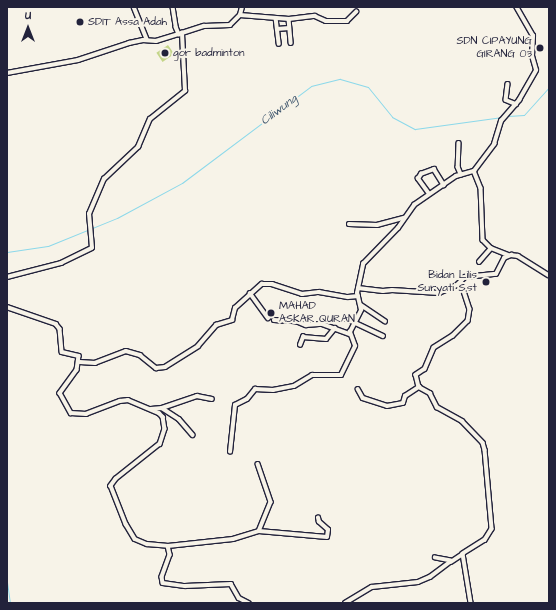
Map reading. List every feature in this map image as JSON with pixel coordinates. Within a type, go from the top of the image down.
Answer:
[{"type":"street","points":[[134,7],[147,40]]},
{"type":"street","points":[[7,277],[77,257],[92,248],[89,220],[90,207],[104,179],[138,147],[150,119],[185,90],[181,33],[176,27],[173,7]]},
{"type":"street","points":[[7,73],[78,60],[129,43],[147,40],[156,41],[204,26],[230,25],[240,14],[242,7]]},
{"type":"street","points":[[384,321],[361,305],[358,296],[358,288],[363,264],[398,228],[403,218],[414,205],[461,174],[474,171],[494,144],[501,121],[516,104],[536,69],[532,56],[533,36],[516,7]]},
{"type":"street","points":[[240,14],[289,19],[315,16],[326,21],[347,21],[356,12]]},
{"type":"street","points":[[276,18],[279,44]]},
{"type":"street","points":[[289,19],[291,43]]},
{"type":"street","points":[[277,28],[289,28]]},
{"type":"street","points":[[508,84],[506,100],[516,104]]},
{"type":"street","points":[[460,143],[458,167],[461,174]]},
{"type":"street","points":[[430,194],[418,179],[421,174],[434,169],[444,185]]},
{"type":"street","points":[[474,171],[481,188],[482,238],[491,248],[508,255],[518,256],[549,275]]},
{"type":"street","points":[[349,224],[377,224],[403,218]]},
{"type":"street","points":[[480,262],[491,248]]},
{"type":"street","points":[[358,288],[438,293],[461,282],[465,277],[496,274],[508,255]]},
{"type":"street","points":[[345,603],[372,587],[418,582],[430,577],[485,540],[492,531],[483,444],[462,421],[439,409],[430,393],[419,387],[416,375],[424,371],[434,348],[453,336],[468,321],[470,309],[461,282]]},
{"type":"street","points":[[80,362],[95,363],[126,351],[140,355],[156,368],[165,367],[198,346],[216,325],[233,319],[235,308],[259,285],[269,283],[302,294],[319,292],[348,297],[358,296]]},
{"type":"street","points":[[250,293],[268,318]]},
{"type":"street","points":[[350,334],[361,305]]},
{"type":"street","points":[[7,307],[56,324],[60,329],[61,350],[79,355],[80,362],[60,393],[71,413],[86,414],[125,400],[150,409],[163,418],[165,429],[162,440],[149,455],[116,479],[111,487],[126,524],[135,539],[147,544],[168,546],[233,539],[259,531],[327,537],[328,530],[319,522],[318,518]]},
{"type":"street","points":[[345,318],[372,334],[383,336]]},
{"type":"street","points":[[230,452],[236,404],[247,400],[255,389],[273,390],[294,386],[312,375],[340,376],[355,346],[350,334],[335,328],[318,324],[306,326],[296,320],[274,320]]},
{"type":"street","points":[[300,344],[303,337],[327,338],[335,328]]},
{"type":"street","points":[[358,389],[363,398],[387,406],[403,403],[405,396],[419,387]]},
{"type":"street","points":[[150,409],[162,408],[197,396],[212,399]]},
{"type":"street","points":[[162,408],[179,418],[193,435]]},
{"type":"street","points":[[258,464],[271,502],[259,531]]},
{"type":"street","points":[[168,546],[170,555],[162,577],[163,582],[185,586],[231,584],[240,598],[249,603]]},
{"type":"street","points":[[463,554],[471,603]]},
{"type":"street","points":[[435,558],[450,560],[451,562]]},
{"type":"green space","name":"gor badminton","points":[[168,45],[174,54],[163,62],[156,53]]},
{"type":"waterway","name":"Ciliwung","points":[[7,252],[48,246],[117,218],[182,183],[311,86],[340,79],[368,87],[392,117],[415,129],[502,117]]},
{"type":"waterway","name":"Ciliwung","points":[[508,116],[524,115],[549,87]]},
{"type":"waterway","points":[[7,582],[10,603]]},
{"type":"place","name":"SDIT Assa Adah","points":[[80,22]]},
{"type":"place","name":"SDN CIPAYUNG GIRANG 03","points":[[540,48]]},
{"type":"place","name":"gor badminton","points":[[165,53]]},
{"type":"place","name":"Bidan Lilis Suryati S.st","points":[[486,282]]},
{"type":"place","name":"MAHAD ASKAR QURAN","points":[[271,313]]}]
